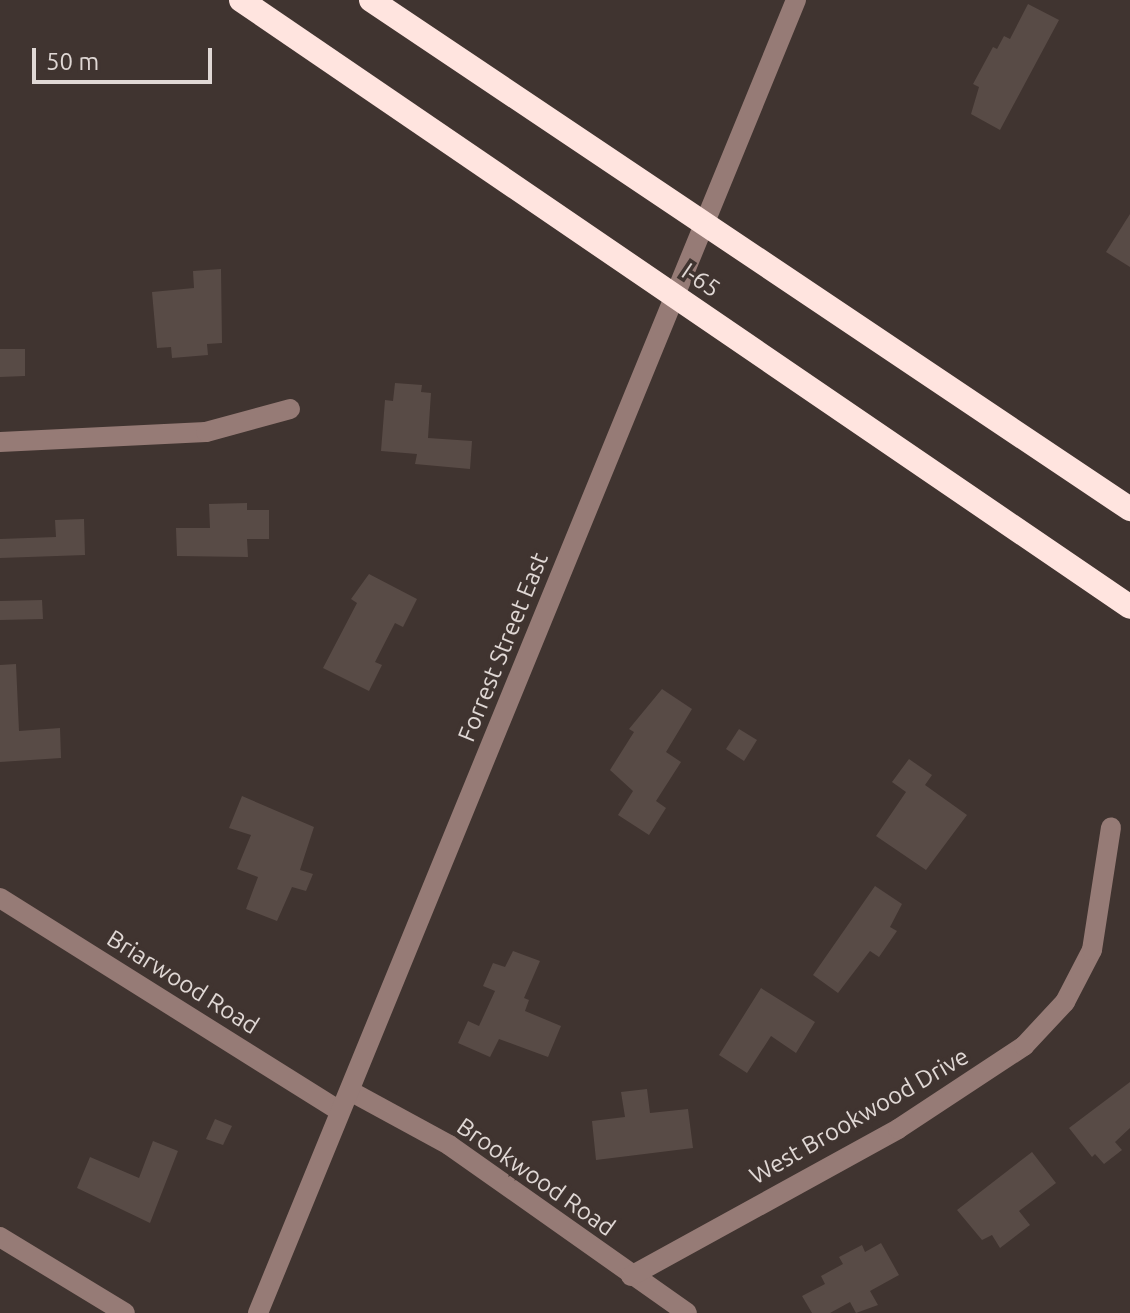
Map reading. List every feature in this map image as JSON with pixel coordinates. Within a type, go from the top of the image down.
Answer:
[{"type":"highway","name":"I-65","points":[[241,0],[1130,607]]},
{"type":"highway","points":[[371,0],[1130,509]]},
{"type":"street","name":"Forrest Street East","points":[[258,1313],[796,0]]},
{"type":"street","points":[[0,442],[206,432],[290,409]]},
{"type":"street","name":"West Brookwood Drive","points":[[631,1276],[898,1129],[1024,1046],[1065,1002],[1092,950],[1111,827]]},
{"type":"street","name":"Briarwood Road","points":[[0,898],[339,1111]]},
{"type":"street","name":"Brookwood Road","points":[[350,1091],[449,1145],[687,1313]]},
{"type":"street","points":[[0,1237],[125,1313]]},
{"type":"building","points":[[1028,4],[1059,20],[1000,130],[971,114],[979,87],[973,84],[993,47],[997,49],[1004,36],[1010,39]]},
{"type":"building","points":[[1130,214],[1130,267],[1106,252]]},
{"type":"building","points":[[221,269],[222,343],[207,344],[208,355],[172,358],[171,347],[157,348],[152,292],[194,288],[193,271]]},
{"type":"building","points":[[0,349],[25,349],[25,376],[0,377]]},
{"type":"building","points":[[395,383],[422,385],[421,392],[431,393],[428,438],[472,441],[470,469],[415,464],[417,454],[381,451],[385,400],[393,401]]},
{"type":"building","points":[[247,503],[247,510],[269,510],[269,539],[247,539],[248,557],[177,556],[176,528],[210,528],[209,504]]},
{"type":"building","points":[[84,519],[85,555],[0,558],[0,539],[56,537],[55,520]]},
{"type":"building","points":[[369,574],[417,599],[403,627],[395,623],[375,662],[382,665],[369,691],[323,668],[357,603],[351,599]]},
{"type":"building","points":[[42,600],[43,619],[0,620],[0,601]]},
{"type":"building","points":[[16,664],[19,731],[60,728],[61,758],[0,762],[0,665]]},
{"type":"building","points":[[662,689],[692,709],[666,752],[681,762],[656,801],[666,808],[649,835],[618,815],[633,791],[610,770],[634,732],[629,729]]},
{"type":"building","points":[[739,729],[757,740],[744,761],[726,749]]},
{"type":"building","points":[[909,759],[932,775],[925,785],[967,815],[926,870],[876,836],[906,792],[892,782]]},
{"type":"building","points":[[242,796],[314,827],[300,870],[313,874],[306,891],[292,887],[277,921],[246,909],[258,877],[237,869],[251,835],[229,828]]},
{"type":"building","points":[[875,886],[902,904],[890,927],[897,931],[879,957],[870,951],[838,993],[813,975]]},
{"type":"building","points":[[513,951],[540,961],[524,998],[529,1000],[525,1011],[561,1026],[548,1057],[499,1039],[490,1057],[458,1043],[468,1021],[479,1026],[495,991],[483,986],[493,963],[505,967]]},
{"type":"building","points":[[761,988],[815,1022],[796,1053],[771,1036],[747,1073],[719,1055]]},
{"type":"building","points":[[1130,1082],[1130,1128],[1115,1142],[1122,1150],[1104,1164],[1095,1154],[1092,1157],[1069,1128]]},
{"type":"building","points":[[647,1089],[650,1113],[688,1109],[693,1148],[596,1160],[592,1121],[625,1117],[621,1092]]},
{"type":"building","points":[[215,1119],[232,1126],[223,1145],[206,1139]]},
{"type":"building","points":[[153,1141],[178,1151],[150,1223],[77,1188],[90,1157],[139,1178]]},
{"type":"building","points":[[1032,1152],[1056,1183],[1019,1211],[1030,1225],[1000,1248],[992,1235],[982,1240],[957,1210]]},
{"type":"building","points":[[881,1243],[899,1275],[870,1291],[878,1305],[856,1313],[850,1302],[830,1313],[812,1313],[802,1296],[825,1284],[821,1276],[843,1264],[839,1257],[862,1245],[865,1252]]}]
